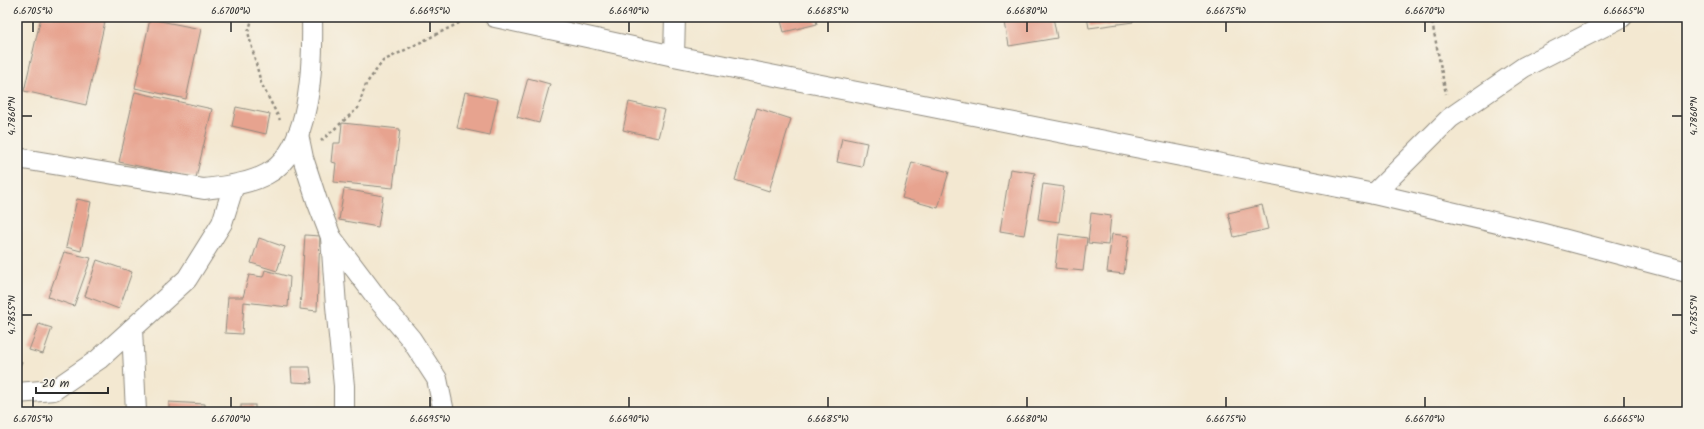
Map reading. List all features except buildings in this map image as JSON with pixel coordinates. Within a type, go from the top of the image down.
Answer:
[{"type":"street","points":[[17,158],[204,189],[234,185],[266,175],[283,163],[298,146],[311,80],[313,45],[312,17]]},
{"type":"street","points":[[495,17],[674,56],[1374,194],[1536,232],[1687,272]]},
{"type":"street","points":[[674,56],[675,17]]},
{"type":"street","points":[[1374,194],[1450,118],[1524,67],[1622,17]]},
{"type":"street","points":[[298,146],[331,237],[380,302],[411,339],[437,379],[444,412]]},
{"type":"street","points":[[17,393],[54,390],[99,359],[187,279],[222,223],[234,185]]},
{"type":"street","points":[[331,237],[344,386],[344,412]]},
{"type":"street","points":[[132,329],[136,412]]},
{"type":"path","points":[[252,17],[248,32],[260,83],[298,146],[358,108],[366,84],[383,61],[471,17]]},
{"type":"path","points":[[1431,17],[1450,118]]}]
